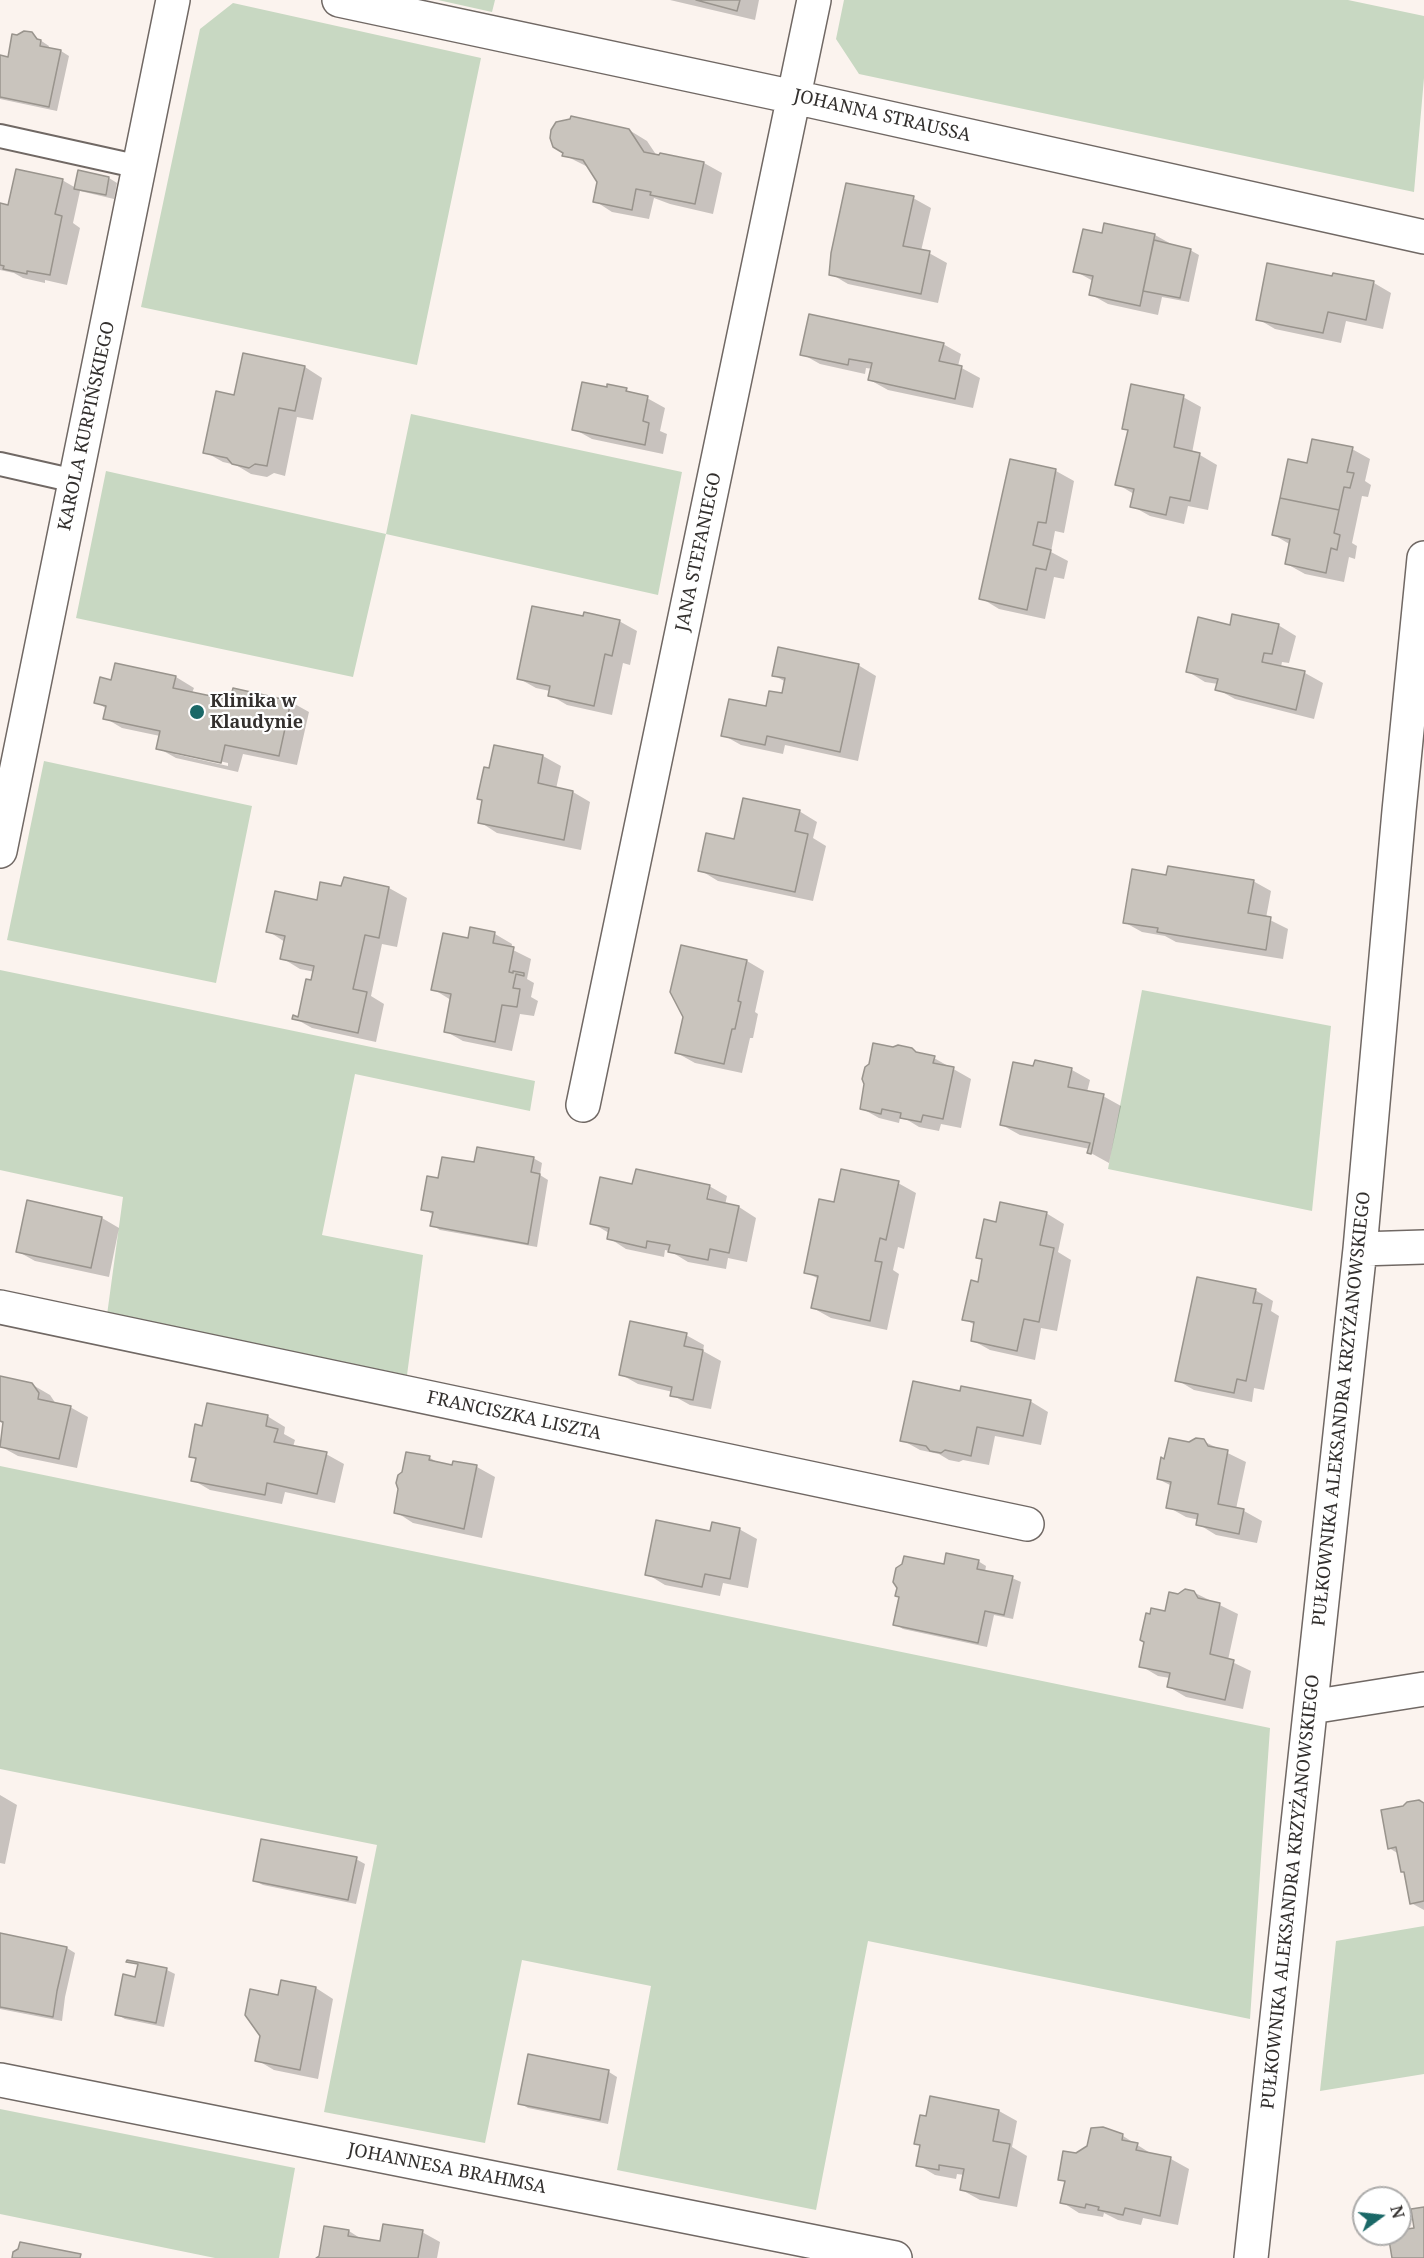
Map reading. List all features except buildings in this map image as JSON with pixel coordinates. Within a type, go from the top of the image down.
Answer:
[{"type":"street","name":"KAROLA KURPIŃSKIEGO","points":[[0,851],[173,0]]},
{"type":"street","name":"JOHANNA STRAUSSA","points":[[339,0],[794,97],[1424,237]]},
{"type":"street","name":"JANA STEFANIEGO","points":[[583,1105],[814,0]]},
{"type":"street","name":"PUŁKOWNIKA ALEKSANDRA KRZYŻANOWSKIEGO","points":[[1251,2258],[1360,1249],[1411,810],[1424,558]]},
{"type":"street","points":[[1360,1249],[1424,1246]]},
{"type":"street","name":"FRANCISZKA LISZTA","points":[[0,1307],[1028,1524]]},
{"type":"street","points":[[1311,1707],[1424,1689]]},
{"type":"street","name":"JOHANNESA BRAHMSA","points":[[0,2080],[895,2258]]},
{"type":"lane","points":[[0,136],[140,167]]},
{"type":"lane","points":[[0,464],[75,481]]},
{"type":"green space","points":[[438,0],[495,0],[492,12]]},
{"type":"green space","points":[[844,0],[1348,0],[1424,16],[1424,78],[1414,192],[859,74],[836,39]]},
{"type":"green space","points":[[233,3],[481,58],[417,365],[141,307],[200,29]]},
{"type":"green space","points":[[411,414],[682,472],[658,595],[386,534]]},
{"type":"green space","points":[[106,471],[386,534],[353,677],[76,618]]},
{"type":"green space","points":[[44,761],[252,806],[216,983],[7,940]]},
{"type":"green space","points":[[0,970],[535,1081],[530,1111],[355,1074],[322,1235],[423,1255],[407,1375],[107,1315],[123,1197],[0,1170]]},
{"type":"green space","points":[[1142,990],[1331,1026],[1312,1211],[1108,1169]]},
{"type":"green space","points":[[0,1466],[1270,1728],[1250,2019],[868,1941],[816,2210],[617,2170],[651,1986],[522,1960],[485,2143],[324,2112],[377,1845],[0,1769]]},
{"type":"green space","points":[[1424,1926],[1424,2074],[1320,2091],[1336,1941]]},
{"type":"green space","points":[[0,2109],[295,2168],[279,2258],[215,2258],[0,2214]]},
{"type":"place","name":"Klinika w Klaudynie","points":[[197,712]]}]
